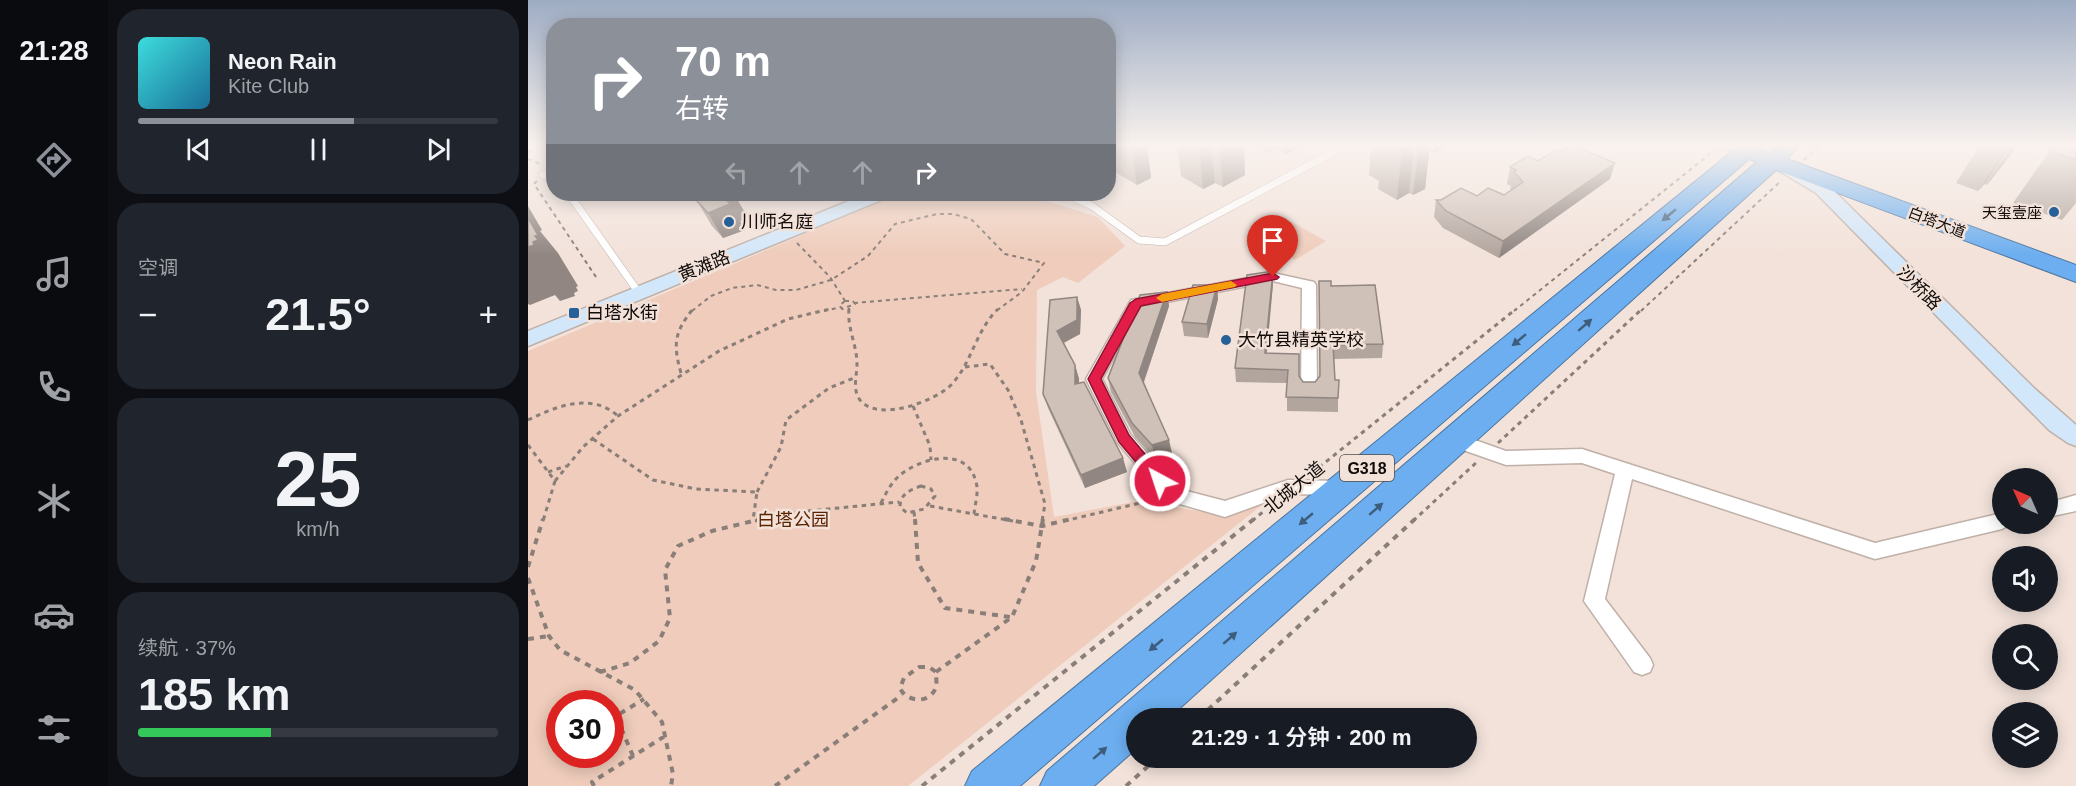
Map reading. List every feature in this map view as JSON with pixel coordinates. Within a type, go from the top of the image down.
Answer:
[{"type":"highway","name":"北城大道","points":[[987,786],[1342,489],[1734,182]]},
{"type":"highway","name":"G318","points":[[1150,708],[1455,440],[1739,182]]},
{"type":"highway","name":"白塔大道","points":[[1846,182],[2076,274]]},
{"type":"highway","name":"白塔大道","points":[[1856,182],[2076,259]]},
{"type":"highway","name":"G318","points":[[1062,786],[1126,730]]},
{"type":"street","name":"沙桥路","points":[[1812,182],[2034,402],[2057,424],[2076,437]]},
{"type":"street","name":"黄滩路","points":[[528,339],[863,201]]},
{"type":"street","points":[[1309,390],[1309,285],[1273,277],[1136,303],[1094,379],[1124,438],[1173,495],[1225,509],[1297,485],[1342,489]]},
{"type":"street","points":[[1455,440],[1506,458],[1582,456],[1875,552],[1992,523]]},
{"type":"street","points":[[1624,469],[1594,601],[1642,665]]},
{"type":"street","points":[[2058,508],[2076,503]]},
{"type":"lane","points":[[1082,201],[1139,240],[1165,242],[1278,182]]},
{"type":"lane","points":[[574,201],[639,293]]},
{"type":"path","name":"北城大道","points":[[922,786],[1297,485],[1730,182]]},
{"type":"path","points":[[1210,708],[1488,452],[1744,182]]},
{"type":"path","points":[[534,184],[596,277]]},
{"type":"path","points":[[681,374],[675,346],[679,332],[687,314],[706,298],[728,289],[758,284],[773,289],[792,291],[807,288],[864,260],[881,246],[895,224],[937,214],[953,214],[971,219],[1005,254],[1044,263],[1024,289],[995,311],[983,327],[965,367],[950,387],[922,403],[900,409],[878,409],[863,403],[857,391],[854,378],[857,363],[855,340],[848,317],[849,308],[854,303]]},
{"type":"path","points":[[787,232],[821,266],[845,301]]},
{"type":"path","points":[[841,307],[840,305],[845,301],[854,303],[1024,289]]},
{"type":"path","points":[[528,567],[555,481],[592,439],[618,416],[718,351],[788,319],[841,307],[849,308]]},
{"type":"path","points":[[936,672],[1012,617],[1036,561],[1045,504],[1021,420],[1008,390],[990,364],[965,367]]},
{"type":"path","points":[[753,520],[757,492],[781,447],[786,420],[829,388],[854,378]]},
{"type":"path","points":[[528,420],[542,413],[584,401],[604,405],[618,416]]},
{"type":"path","points":[[913,405],[930,446],[931,460]]},
{"type":"path","points":[[592,439],[653,480],[696,489],[757,492]]},
{"type":"path","points":[[528,445],[555,481]]},
{"type":"path","points":[[881,503],[890,486],[901,474],[915,465],[950,456],[960,458],[970,468],[977,482],[974,514]]},
{"type":"path","points":[[548,472],[567,466]]},
{"type":"path","points":[[600,672],[630,663],[659,641],[670,618],[665,570],[678,546],[711,531],[788,513],[899,502],[909,490],[921,486],[931,489],[934,496],[930,506]]},
{"type":"path","points":[[899,502],[900,507],[907,513],[930,506],[1042,526],[1173,495]]},
{"type":"path","points":[[914,512],[918,563],[945,608],[1012,617]]},
{"type":"path","points":[[528,578],[549,636],[560,650],[635,690],[662,722],[674,774],[671,786]]},
{"type":"path","points":[[528,639],[549,636]]},
{"type":"path","points":[[919,667],[929,667],[936,672],[938,680],[934,690],[925,698],[914,701],[905,699],[902,695],[902,682],[909,673],[919,667]]},
{"type":"path","points":[[775,786],[902,695]]},
{"type":"path","points":[[633,756],[616,716],[644,698]]},
{"type":"path","points":[[594,786],[592,782],[665,736]]},
{"type":"path","points":[[1126,786],[1146,768]]},
{"type":"green space","name":"白塔公园","points":[[882,201],[1047,201],[1098,217],[1125,246],[1078,283],[1063,277],[1037,290],[1036,392],[1054,517],[1138,501],[1216,514],[1272,497],[908,786],[528,786],[528,351]]},
{"type":"green space","points":[[1279,215],[1326,241],[1295,260],[1249,232]]},
{"type":"building","points":[[1523,182],[1588,182],[1503,241],[1446,211],[1436,200],[1441,200],[1461,188],[1477,196],[1488,188],[1504,195]]},
{"type":"building","points":[[697,201],[727,201],[730,204],[708,213]]},
{"type":"building","points":[[528,218],[538,235],[535,236],[538,240],[533,242],[534,245],[528,247]]},
{"type":"building","points":[[1273,271],[1265,353],[1299,354],[1299,376],[1303,382],[1315,382],[1320,376],[1319,281],[1331,281],[1331,286],[1375,285],[1383,344],[1333,345],[1335,380],[1339,380],[1338,398],[1286,397],[1288,370],[1235,368],[1247,275]]},
{"type":"building","points":[[1193,285],[1217,285],[1207,324],[1182,322]]},
{"type":"building","points":[[1167,292],[1139,373],[1169,440],[1152,445],[1132,423],[1108,378],[1140,295]]},
{"type":"building","points":[[1077,297],[1077,320],[1057,331],[1075,365],[1075,384],[1084,382],[1123,458],[1081,475],[1043,394],[1050,300]]},
{"type":"slow traffic","points":[[1162,298],[1231,285]]},
{"type":"place","name":"天玺壹座","points":[[2054,212]]},
{"type":"place","name":"川师名庭","points":[[729,222]]},
{"type":"place","name":"白塔水街","points":[[574,313]]},
{"type":"place","name":"大竹县精英学校","points":[[1226,340]]},
{"type":"route","points":[[1160,481],[1124,438],[1094,379],[1136,303],[1273,277]]}]
